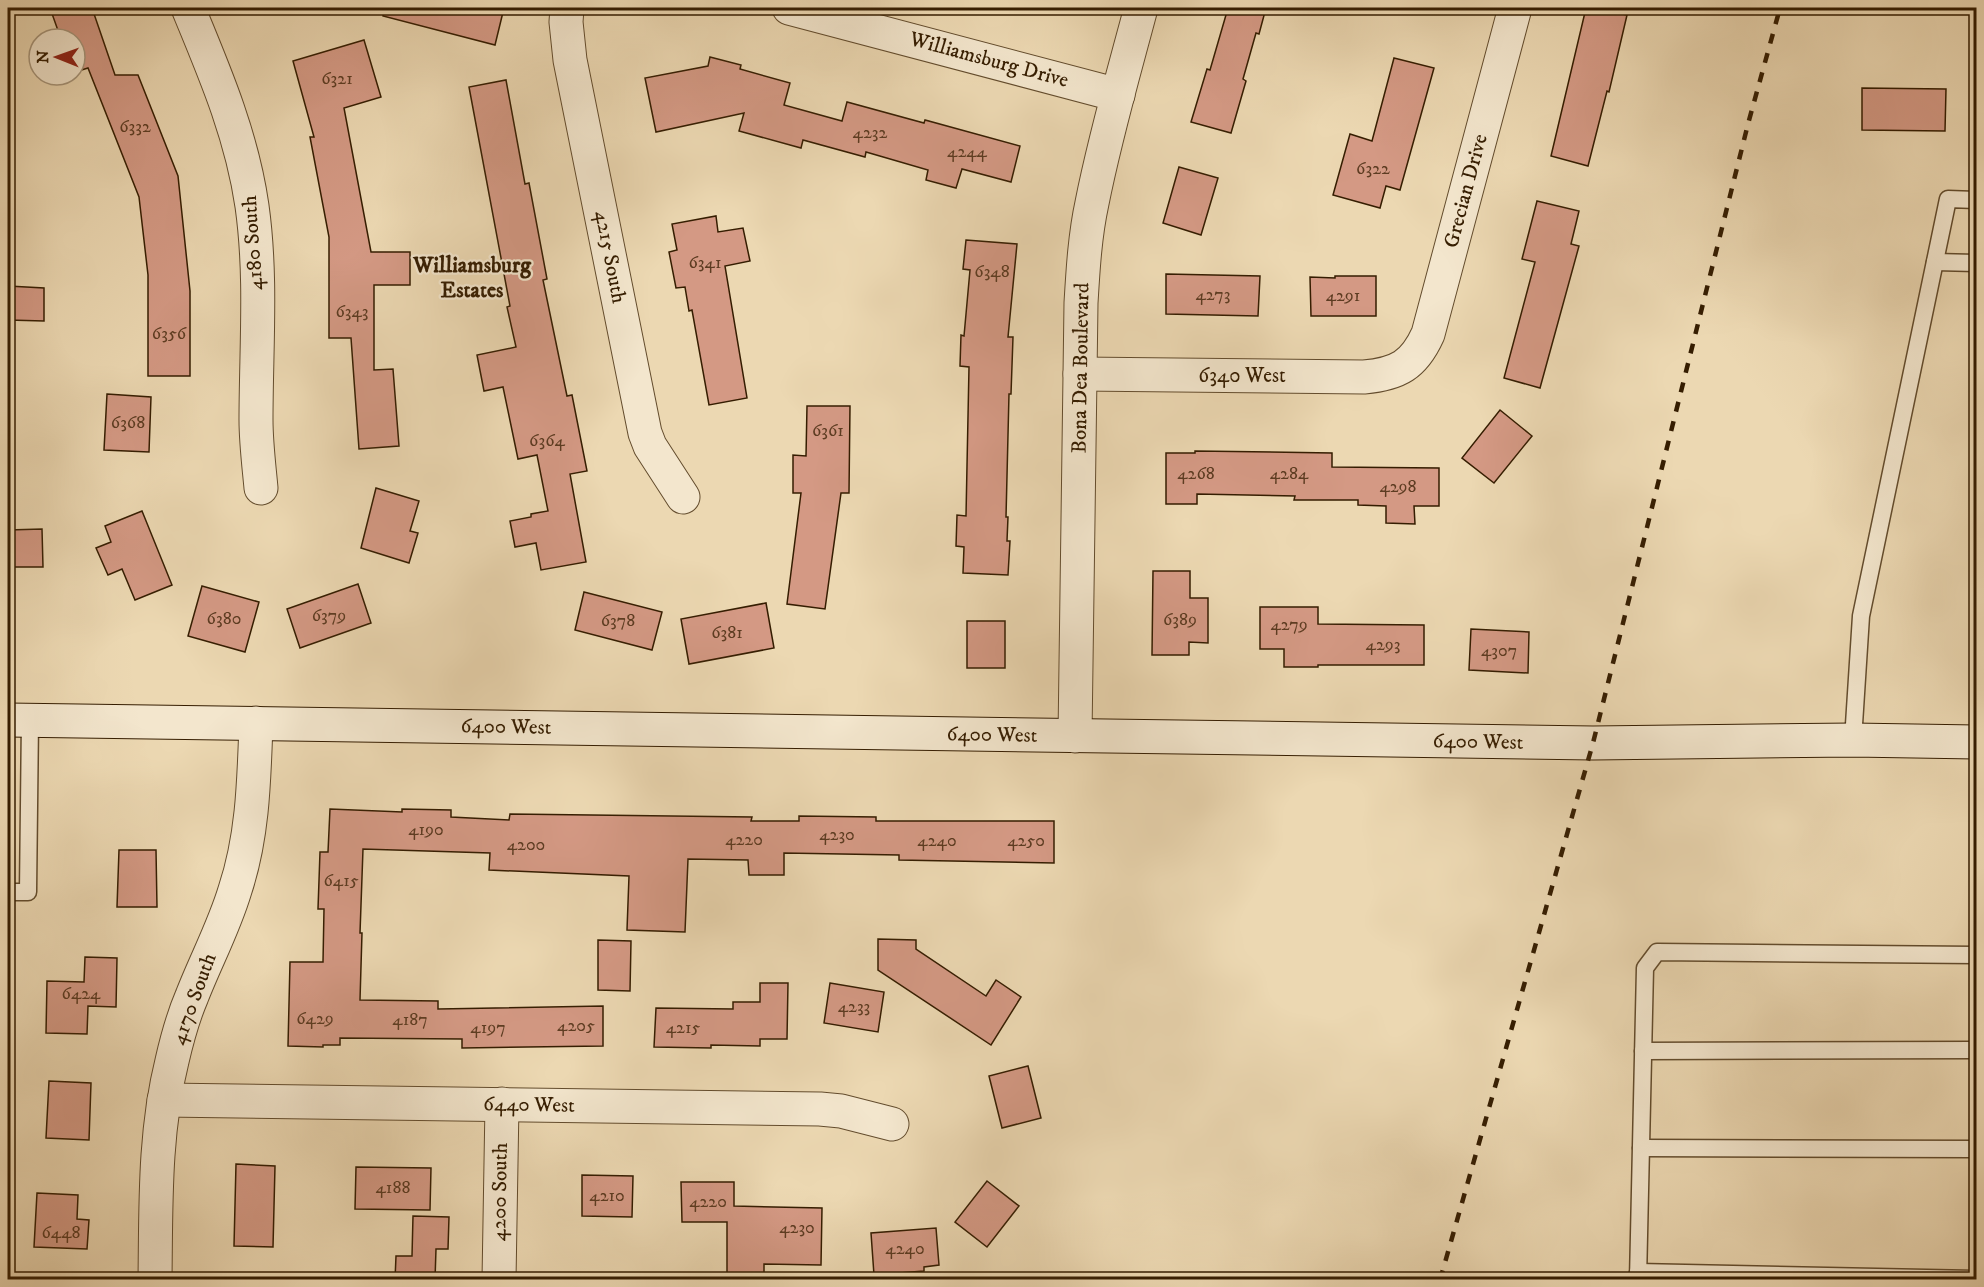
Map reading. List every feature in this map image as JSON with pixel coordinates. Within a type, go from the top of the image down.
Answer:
[{"type":"street","name":"4180 South","points":[[188,8],[230,113],[241,148],[252,207],[257,273],[256,424],[261,489]]},
{"type":"street","name":"4215 South","points":[[567,8],[566,22],[570,60],[645,433],[650,446],[683,497]]},
{"type":"street","name":"Williamsburg Drive","points":[[789,8],[1118,95]]},
{"type":"street","name":"Bona Dea Boulevard","points":[[1075,736],[1081,303],[1085,253],[1091,205],[1142,8]]},
{"type":"street","name":"Grecian Drive","points":[[1404,367],[1418,352],[1428,334],[1515,8]]},
{"type":"street","name":"6340 West","points":[[1080,374],[1378,376],[1404,367]]},
{"type":"street","name":"6400 West","points":[[19,720],[1593,743],[1853,740],[1977,742]]},
{"type":"street","name":"4170 South","points":[[155,1280],[157,1163],[164,1100],[181,1027],[227,914],[244,861],[253,801],[256,723]]},
{"type":"street","name":"6440 West","points":[[164,1100],[820,1109],[841,1111],[892,1124]]},
{"type":"street","name":"4200 South","points":[[499,1280],[501,1104]]},
{"type":"lane","points":[[1853,740],[1861,616],[1948,200],[1977,200]]},
{"type":"lane","points":[[1935,262],[1977,263]]},
{"type":"lane","points":[[8,892],[28,892],[19,720]]},
{"type":"lane","points":[[1977,955],[1657,952],[1645,968],[1638,1276],[1977,1278]]},
{"type":"lane","points":[[1643,1051],[1977,1050]]},
{"type":"lane","points":[[1641,1148],[1977,1149]]},
{"type":"building","points":[[50,8],[92,8],[115,75],[138,75],[178,176],[190,291],[190,376],[148,376],[148,275],[139,197],[87,68],[87,27],[57,27]]},
{"type":"building","points":[[384,8],[504,8],[495,45],[383,16]]},
{"type":"building","points":[[1228,8],[1266,8],[1259,34],[1256,33],[1243,79],[1246,81],[1231,133],[1191,122],[1207,69],[1210,70]]},
{"type":"building","points":[[1586,8],[1627,15],[1609,92],[1607,91],[1588,166],[1551,156]]},
{"type":"building","points":[[364,40],[381,97],[344,108],[371,252],[410,252],[410,285],[374,285],[374,370],[393,369],[399,446],[359,449],[351,338],[329,338],[329,237],[310,137],[314,137],[293,61]]},
{"type":"building","points":[[710,57],[741,65],[740,69],[790,83],[784,105],[842,121],[847,102],[1020,146],[1011,182],[962,169],[956,188],[926,180],[928,170],[866,152],[865,157],[803,140],[801,148],[739,131],[744,113],[656,132],[645,78],[708,66]]},
{"type":"building","points":[[1394,58],[1434,68],[1400,190],[1386,186],[1380,208],[1333,195],[1350,134],[1372,141]]},
{"type":"building","points":[[506,80],[525,184],[529,183],[547,279],[543,280],[567,396],[572,395],[587,471],[570,474],[586,562],[541,570],[536,543],[515,547],[510,521],[548,511],[537,455],[518,459],[503,387],[484,391],[477,355],[516,347],[469,87]]},
{"type":"building","points":[[1862,88],[1946,89],[1945,131],[1862,130]]},
{"type":"building","points":[[1179,167],[1218,178],[1201,235],[1163,223]]},
{"type":"building","points":[[1537,201],[1579,211],[1571,244],[1579,246],[1540,388],[1504,378],[1535,262],[1522,259]]},
{"type":"building","points":[[716,216],[718,232],[743,228],[750,261],[725,266],[747,398],[709,405],[692,310],[689,311],[685,287],[676,288],[669,252],[677,250],[672,224]]},
{"type":"building","points":[[966,240],[1017,244],[1008,337],[1013,337],[1006,517],[1008,517],[1007,541],[1010,541],[1008,575],[963,573],[964,547],[956,546],[957,515],[966,516],[969,367],[960,366],[961,335],[964,336],[970,270],[963,269]]},
{"type":"building","points":[[1166,274],[1260,276],[1258,316],[1166,314]]},
{"type":"building","points":[[1335,276],[1376,276],[1376,316],[1311,316],[1310,277],[1335,278]]},
{"type":"building","points":[[8,286],[44,288],[44,321],[8,320]]},
{"type":"building","points":[[107,394],[151,397],[149,452],[104,450]]},
{"type":"building","points":[[807,406],[850,406],[849,493],[841,493],[825,609],[787,604],[801,493],[793,493],[793,455],[806,456]]},
{"type":"building","points":[[1500,410],[1532,436],[1494,483],[1462,458]]},
{"type":"building","points":[[1195,451],[1332,453],[1332,467],[1439,468],[1439,506],[1414,506],[1415,524],[1386,523],[1386,506],[1358,505],[1358,500],[1294,500],[1295,496],[1197,494],[1197,504],[1166,504],[1166,453],[1195,453]]},
{"type":"building","points":[[376,488],[419,501],[410,531],[418,533],[409,563],[361,548]]},
{"type":"building","points":[[142,511],[172,585],[135,600],[122,569],[108,575],[96,548],[111,542],[105,526]]},
{"type":"building","points":[[42,529],[43,567],[8,567],[8,530]]},
{"type":"building","points":[[1153,571],[1190,571],[1190,598],[1208,598],[1208,643],[1189,642],[1189,655],[1152,655]]},
{"type":"building","points":[[358,584],[371,623],[300,648],[287,609]]},
{"type":"building","points":[[202,586],[259,602],[245,652],[188,636]]},
{"type":"building","points":[[584,592],[662,612],[652,650],[575,630]]},
{"type":"building","points":[[766,603],[774,648],[689,664],[681,619]]},
{"type":"building","points":[[1260,607],[1318,607],[1318,624],[1424,625],[1424,665],[1284,667],[1284,649],[1260,649]]},
{"type":"building","points":[[967,621],[1005,621],[1005,668],[967,668]]},
{"type":"building","points":[[1471,629],[1529,632],[1528,673],[1469,670]]},
{"type":"building","points":[[330,809],[402,812],[402,809],[451,810],[451,817],[509,820],[510,814],[752,817],[751,821],[799,821],[799,816],[876,817],[876,821],[1054,821],[1054,863],[899,860],[899,855],[784,853],[784,875],[749,875],[748,860],[688,859],[685,932],[627,930],[629,876],[489,870],[490,853],[363,849],[360,1000],[438,1001],[438,1009],[603,1006],[603,1046],[462,1048],[462,1039],[340,1038],[340,1045],[288,1046],[290,962],[323,962],[324,909],[318,909],[320,852],[328,852]]},
{"type":"building","points":[[119,850],[156,850],[157,907],[117,907]]},
{"type":"building","points":[[878,939],[916,940],[916,949],[986,996],[996,980],[1021,997],[991,1045],[878,970]]},
{"type":"building","points":[[598,940],[631,941],[630,991],[598,990]]},
{"type":"building","points":[[85,957],[117,958],[116,1007],[88,1006],[87,1034],[46,1033],[47,981],[84,982]]},
{"type":"building","points":[[760,983],[788,983],[787,1039],[760,1039],[760,1046],[654,1047],[656,1008],[733,1009],[733,1002],[760,1002]]},
{"type":"building","points":[[830,983],[884,992],[878,1032],[824,1023]]},
{"type":"building","points":[[1028,1066],[1041,1118],[1002,1128],[989,1076]]},
{"type":"building","points":[[49,1081],[91,1083],[89,1140],[46,1138]]},
{"type":"building","points":[[236,1164],[275,1166],[273,1247],[234,1246]]},
{"type":"building","points":[[356,1167],[431,1168],[430,1210],[355,1209]]},
{"type":"building","points":[[582,1175],[633,1176],[632,1217],[582,1216]]},
{"type":"building","points":[[987,1181],[1019,1206],[987,1247],[955,1222]]},
{"type":"building","points":[[681,1182],[734,1182],[734,1206],[822,1208],[821,1265],[764,1264],[764,1280],[727,1280],[727,1222],[682,1222]]},
{"type":"building","points":[[37,1193],[78,1195],[77,1219],[89,1220],[87,1249],[34,1247]]},
{"type":"building","points":[[413,1216],[449,1217],[448,1249],[436,1249],[435,1280],[395,1280],[396,1256],[412,1256]]},
{"type":"building","points":[[936,1228],[939,1265],[924,1267],[924,1271],[874,1275],[871,1233]]},
{"type":"railway","points":[[1440,1280],[1593,743],[1748,124],[1780,8]]},
{"type":"district","name":"Williamsburg Estates","points":[[472,278]]}]
